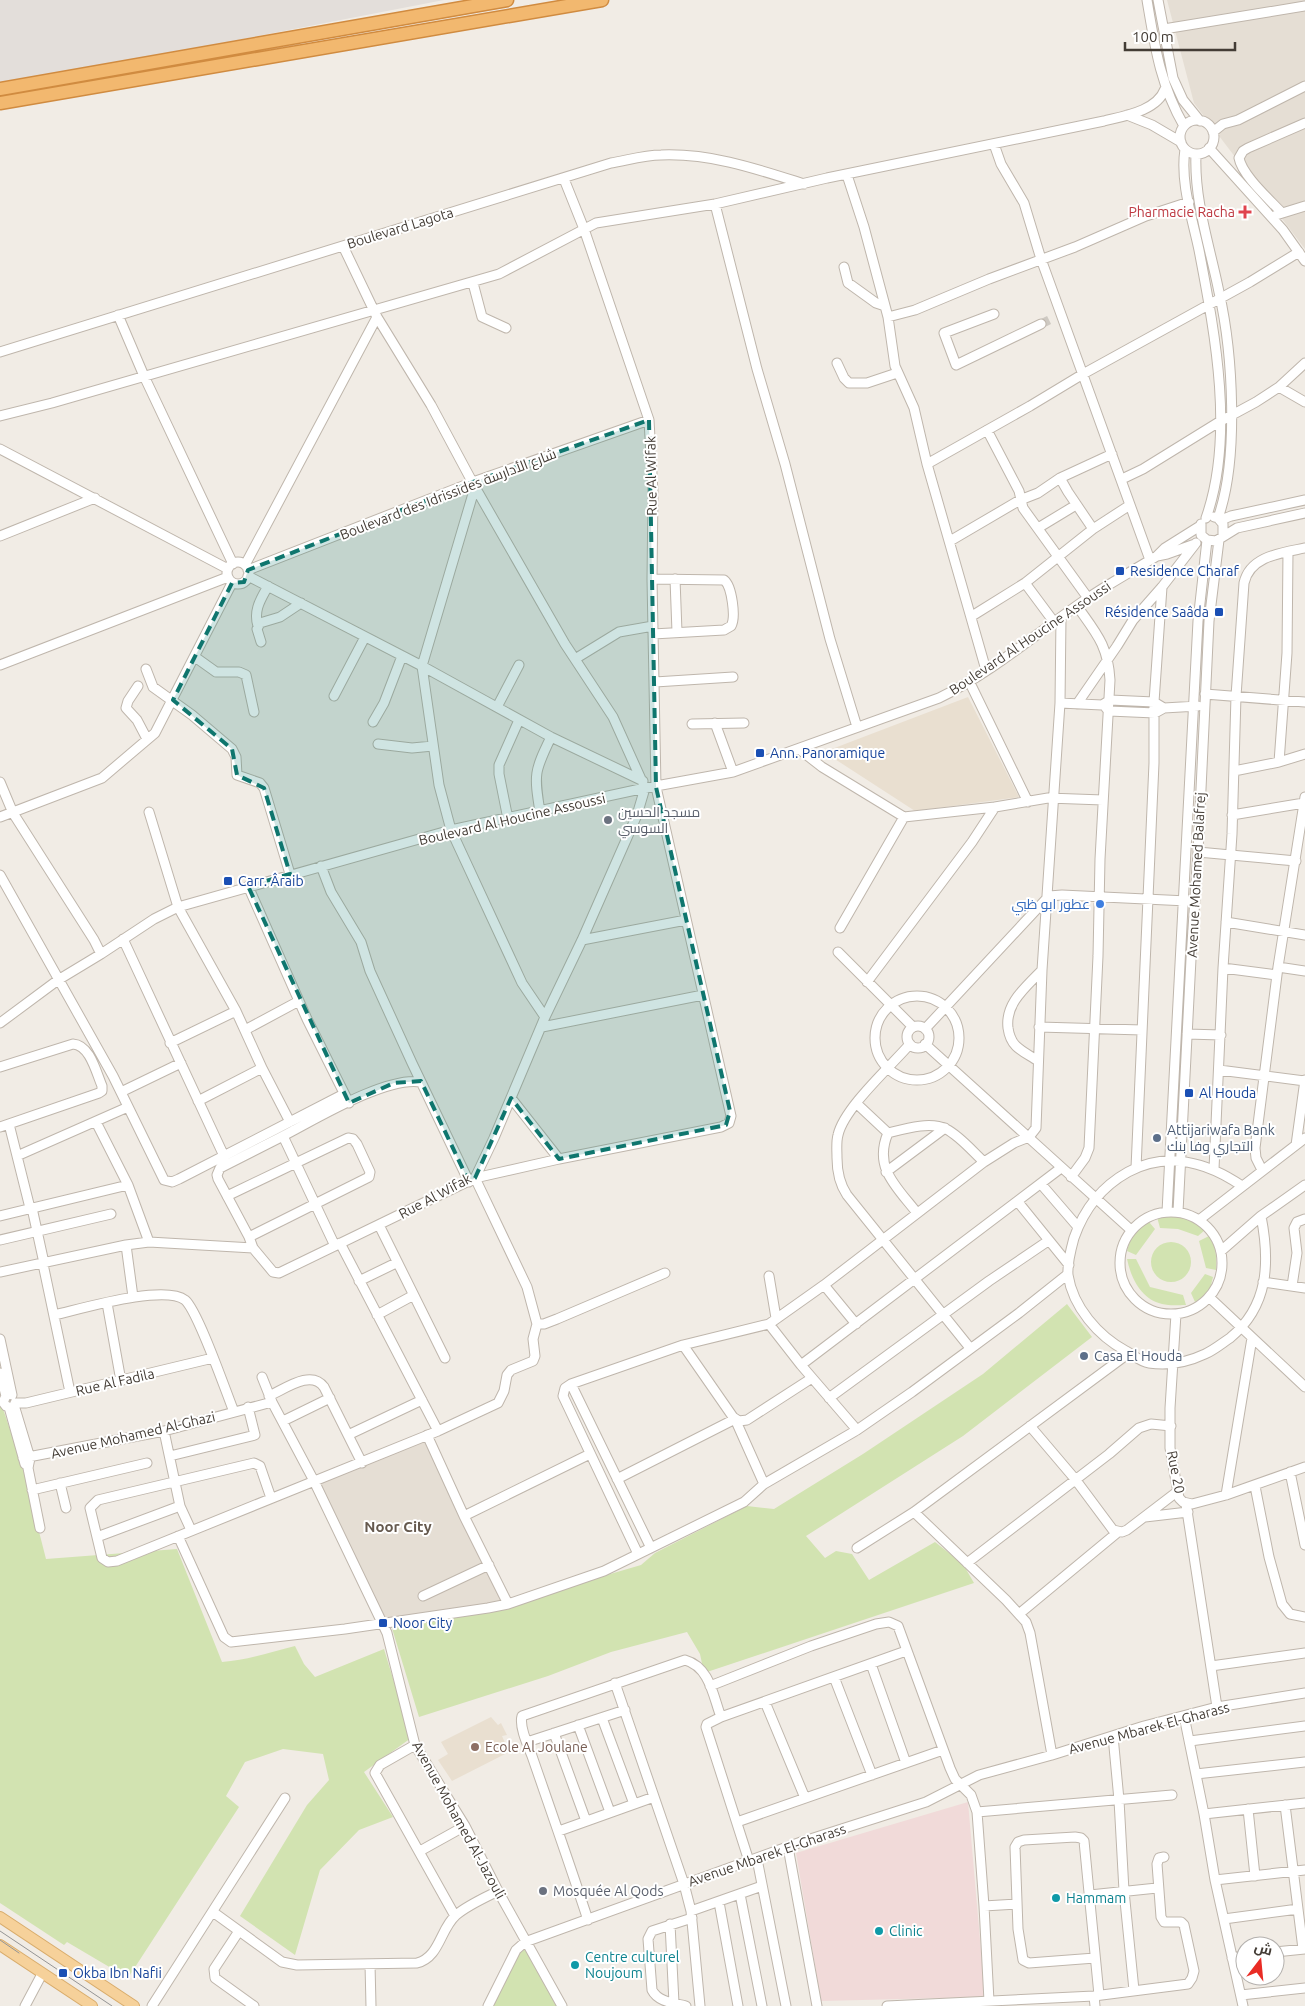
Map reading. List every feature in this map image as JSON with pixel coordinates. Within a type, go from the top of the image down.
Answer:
[{"type":"highway","points":[[0,89],[507,0]]},
{"type":"highway","points":[[0,103],[602,0]]},
{"type":"main road","points":[[0,1917],[134,2006]]},
{"type":"main road","points":[[0,1945],[92,2006]]},
{"type":"street","points":[[1147,0],[1156,55],[1165,89],[1184,126]]},
{"type":"street","points":[[1158,0],[1171,71],[1178,92],[1185,105],[1200,121],[1208,124],[1213,132],[1213,140],[1209,148],[1196,154]]},
{"type":"street","points":[[1164,29],[1305,6]]},
{"type":"street","points":[[1213,132],[1223,124],[1238,120],[1305,86]]},
{"type":"street","points":[[0,416],[376,313],[473,283],[507,270],[596,223],[715,204],[1127,115],[1157,101],[1165,89]]},
{"type":"street","points":[[1127,115],[1152,125],[1196,154]]},
{"type":"street","points":[[1200,121],[1191,122],[1184,126],[1180,134],[1183,145],[1184,178],[1209,304],[1220,392],[1216,475],[1203,522],[1201,535],[1203,541]]},
{"type":"street","points":[[1281,212],[1249,177],[1241,166],[1239,158],[1243,151],[1248,148],[1305,123]]},
{"type":"street","points":[[994,144],[1001,164],[1024,203],[1057,316],[1083,374],[1130,505],[1157,557],[1169,563],[1171,575]]},
{"type":"street","points":[[1209,148],[1271,216],[1305,261]]},
{"type":"street","points":[[1196,154],[1198,192],[1221,297],[1228,357],[1231,448],[1220,519],[1225,528],[1221,538]]},
{"type":"street","name":"Boulevard Lagota","points":[[0,352],[612,163],[659,155],[697,156],[720,159],[805,184]]},
{"type":"street","points":[[847,175],[886,306],[897,373],[914,408],[986,670]]},
{"type":"street","name":"Rue Al Wifak","points":[[558,1159],[722,1127],[729,1123],[730,1111],[656,787],[652,580],[653,492],[649,420],[584,229],[564,179]]},
{"type":"street","points":[[888,316],[915,310],[1146,216],[1189,202]]},
{"type":"street","points":[[715,204],[757,369],[785,464],[830,638],[857,727]]},
{"type":"street","points":[[1271,216],[1305,206]]},
{"type":"street","points":[[343,246],[376,313],[431,405],[474,485],[576,659],[617,723],[644,785]]},
{"type":"street","points":[[928,464],[1299,252]]},
{"type":"street","points":[[844,267],[848,283],[870,299],[886,306]]},
{"type":"street","points":[[473,283],[482,317],[506,328]]},
{"type":"street","points":[[247,570],[376,313]]},
{"type":"street","points":[[994,314],[944,333],[956,365],[1041,324]]},
{"type":"street","points":[[0,817],[102,778],[155,733],[195,658],[230,573],[118,315]]},
{"type":"street","points":[[837,363],[844,378],[849,383],[867,383],[897,373]]},
{"type":"street","points":[[1122,479],[1143,469],[1279,387],[1305,363]]},
{"type":"street","points":[[1279,387],[1305,402]]},
{"type":"street","name":"Boulevard des Idrissides شارع الأدارسة","points":[[230,573],[240,584],[247,580],[247,570],[649,420]]},
{"type":"street","points":[[987,430],[1019,491],[1023,508],[1088,598]]},
{"type":"street","points":[[0,449],[95,498],[230,573]]},
{"type":"street","points":[[950,541],[1020,500],[1038,493],[1060,478],[1112,454]]},
{"type":"street","points":[[1060,478],[1093,529]]},
{"type":"street","points":[[474,485],[422,666],[438,785],[451,830],[522,983],[545,1017]]},
{"type":"street","points":[[0,536],[95,498]]},
{"type":"street","points":[[1203,522],[1212,517],[1220,519],[1305,500]]},
{"type":"street","points":[[1038,528],[1076,505]]},
{"type":"street","points":[[972,616],[1025,583],[1093,529],[1130,505]]},
{"type":"street","points":[[1203,541],[1213,542],[1243,526],[1305,513]]},
{"type":"street","name":"Boulevard Al Houcine Assoussi","points":[[1157,557],[1165,548],[1203,522]]},
{"type":"street","name":"Avenue Mohamed Balafrej","points":[[1178,1212],[1210,605],[1221,538]]},
{"type":"street","points":[[1077,704],[1133,620],[1203,541]]},
{"type":"street","name":"Boulevard Al Houcine Assoussi","points":[[0,1023],[58,980],[154,919],[178,907],[451,830],[540,812],[644,785],[656,787],[733,772],[939,698],[986,670],[1088,598],[1157,557],[1203,541]]},
{"type":"street","name":"Avenue Mohamed Balafrej","points":[[1167,1212],[1203,541]]},
{"type":"street","points":[[1214,1169],[1232,815],[1236,696],[1246,576],[1253,565],[1259,561],[1305,548]]},
{"type":"street","points":[[1279,762],[1287,653],[1288,552]]},
{"type":"street","points":[[0,665],[230,573],[247,570],[268,586],[644,785]]},
{"type":"street","points":[[576,659],[619,632],[724,630],[731,626],[734,619],[730,589],[727,581],[719,578],[652,580]]},
{"type":"street","points":[[676,579],[676,632]]},
{"type":"street","points":[[638,1554],[563,1396],[563,1390],[571,1384],[683,1345],[772,1321],[824,1285],[984,1162],[1014,1142],[1033,1134],[1037,1122],[1042,970],[1060,702],[1058,620],[1025,583]]},
{"type":"street","points":[[261,642],[256,618],[258,604],[268,586]]},
{"type":"street","points":[[1136,1168],[1148,899],[1154,702],[1162,587]]},
{"type":"street","points":[[258,626],[260,622],[288,613],[301,603]]},
{"type":"street","points":[[1071,1177],[1085,1158],[1089,1148],[1098,956],[1098,897],[1109,711],[1106,702],[1108,657],[1099,637],[1077,606]]},
{"type":"street","points":[[334,696],[365,636]]},
{"type":"street","points":[[373,722],[384,702],[402,656]]},
{"type":"street","points":[[195,658],[216,672],[239,672],[246,675],[254,712]]},
{"type":"street","points":[[497,708],[519,666]]},
{"type":"street","points":[[146,669],[153,687],[173,700],[235,753],[237,775],[262,784],[290,874]]},
{"type":"street","points":[[655,682],[733,677]]},
{"type":"street","points":[[969,681],[1028,802]]},
{"type":"street","points":[[138,686],[128,701],[126,708],[137,720],[147,739]]},
{"type":"street","points":[[1205,694],[1305,702]]},
{"type":"street","points":[[1060,702],[1077,704],[1154,702],[1164,708]]},
{"type":"street","points":[[1109,711],[1155,713],[1164,708],[1205,705]]},
{"type":"street","points":[[508,819],[499,766],[519,720]]},
{"type":"street","points":[[715,723],[733,772]]},
{"type":"street","points":[[692,724],[744,723]]},
{"type":"street","points":[[540,812],[535,782],[536,772],[551,737]]},
{"type":"street","points":[[378,744],[412,748],[433,746]]},
{"type":"street","points":[[799,749],[822,767],[904,818],[995,807],[1054,797],[1103,800]]},
{"type":"street","points":[[1234,771],[1279,762],[1305,754]]},
{"type":"street","points":[[0,782],[13,813],[101,954]]},
{"type":"street","name":"Rue Al Wifak","points":[[253,1248],[273,1272],[278,1274],[472,1180],[511,1098],[545,1017],[582,940],[637,815],[644,785]]},
{"type":"street","points":[[1232,815],[1305,800],[1277,971],[1255,1148],[1256,1158],[1262,1170]]},
{"type":"street","points":[[867,982],[972,842],[995,807]]},
{"type":"street","points":[[149,812],[178,907],[236,1011],[262,1068],[290,1122]]},
{"type":"street","points":[[840,928],[904,818]]},
{"type":"street","points":[[1198,852],[1296,861]]},
{"type":"street","points":[[271,1498],[260,1466],[254,1463],[94,1502],[90,1508],[102,1558],[108,1562],[124,1559],[191,1530],[362,1463],[498,1403],[504,1391],[507,1375],[511,1370],[533,1361],[535,1356],[532,1339],[537,1324],[527,1286],[421,1082],[370,971],[361,942],[331,892],[321,866]]},
{"type":"street","points":[[0,876],[93,1040],[164,1180],[172,1182],[344,1094]]},
{"type":"street","points":[[248,886],[299,1002],[349,1103]]},
{"type":"street","points":[[925,1029],[1046,898],[1056,895],[1195,902]]},
{"type":"street","points":[[582,940],[686,920]]},
{"type":"street","points":[[1226,922],[1305,935]]},
{"type":"street","points":[[123,940],[224,1156]]},
{"type":"street","points":[[838,952],[913,1027]]},
{"type":"street","points":[[1223,968],[1305,971]]},
{"type":"street","points":[[1038,1061],[1016,1046],[1011,1040],[1008,1022],[1009,1012],[1018,994],[1042,970]]},
{"type":"street","points":[[542,1026],[703,995]]},
{"type":"street","points":[[919,995],[936,999],[946,1006],[956,1020],[960,1036],[959,1046],[949,1066],[941,1073],[919,1080],[908,1079],[888,1069],[878,1054],[874,1036],[882,1013],[890,1004],[901,998],[919,995]]},
{"type":"street","points":[[244,1030],[299,1002]]},
{"type":"street","points":[[170,1042],[236,1011]]},
{"type":"street","points":[[921,1026],[925,1029],[928,1039],[925,1044],[915,1047],[910,1044],[907,1035],[913,1027],[921,1026]]},
{"type":"street","points":[[1039,1027],[1142,1030]]},
{"type":"street","points":[[1187,1034],[1220,1036]]},
{"type":"street","points":[[0,1067],[78,1044],[86,1049],[102,1086],[102,1091],[99,1093],[4,1125],[17,1156],[37,1231],[70,1392]]},
{"type":"street","points":[[910,1044],[856,1103],[845,1118],[838,1135],[838,1178],[847,1195],[970,1348]]},
{"type":"street","points":[[925,1044],[1131,1230]]},
{"type":"street","points":[[121,1092],[181,1063]]},
{"type":"street","points":[[198,1101],[262,1068]]},
{"type":"street","points":[[1219,1070],[1305,1081],[1296,1145]]},
{"type":"street","points":[[0,1272],[126,1245],[149,1242],[253,1248],[218,1179],[217,1175],[220,1168],[349,1103],[394,1083],[421,1082]]},
{"type":"street","points":[[472,1180],[558,1159],[511,1098]]},
{"type":"street","points":[[856,1103],[888,1133]]},
{"type":"street","points":[[17,1156],[128,1107]]},
{"type":"street","points":[[96,1122],[128,1185],[149,1242]]},
{"type":"street","points":[[888,1133],[918,1127],[934,1126],[945,1128],[984,1162]]},
{"type":"street","points":[[886,1172],[945,1128]]},
{"type":"street","points":[[888,1133],[882,1154],[886,1172],[917,1213]]},
{"type":"street","points":[[283,1136],[314,1203],[359,1281],[438,1430]]},
{"type":"street","points":[[227,1196],[348,1138],[353,1139],[357,1144],[370,1172],[369,1177],[249,1237]]},
{"type":"street","points":[[1198,1220],[1305,1138]]},
{"type":"street","points":[[1242,1186],[1214,1169],[1181,1160],[1170,1160],[1136,1168],[1114,1181],[1094,1198],[1078,1227],[1072,1244],[1069,1270],[1075,1298],[1082,1313],[1118,1348],[1148,1363],[1173,1363],[1194,1359],[1214,1350],[1241,1327],[1254,1311],[1264,1282],[1266,1248],[1261,1216]]},
{"type":"street","points":[[801,1365],[1061,1168]]},
{"type":"street","points":[[1041,1184],[1078,1227]]},
{"type":"street","points":[[0,1216],[128,1185]]},
{"type":"street","points":[[1221,1251],[1261,1216],[1305,1185]]},
{"type":"street","points":[[1018,1202],[1069,1270]]},
{"type":"street","points":[[1178,1212],[1198,1220],[1209,1228],[1216,1238],[1221,1251],[1221,1275],[1209,1297],[1194,1308],[1176,1314],[1165,1314],[1144,1306],[1132,1296],[1123,1282],[1120,1260],[1121,1249],[1131,1230],[1141,1221],[1154,1214],[1178,1212]]},
{"type":"street","points":[[0,1240],[111,1214]]},
{"type":"street","points":[[1292,1286],[1297,1254],[1294,1228],[1298,1222],[1305,1219]]},
{"type":"street","points":[[378,1225],[412,1296],[445,1358]]},
{"type":"street","points":[[829,1398],[1048,1240]]},
{"type":"street","points":[[126,1245],[133,1298]]},
{"type":"street","points":[[359,1281],[396,1263]]},
{"type":"street","points":[[178,1536],[226,1640],[231,1642],[450,1614],[508,1604],[604,1571],[744,1502],[764,1484],[857,1430],[970,1348],[1069,1270]]},
{"type":"street","points":[[537,1324],[544,1324],[557,1319],[665,1272]]},
{"type":"street","points":[[769,1276],[772,1321],[801,1365],[857,1430]]},
{"type":"street","points":[[1264,1282],[1305,1288]]},
{"type":"street","points":[[824,1285],[856,1324]]},
{"type":"street","points":[[54,1315],[133,1298],[164,1296],[178,1297],[184,1300],[191,1307],[234,1412]]},
{"type":"street","points":[[376,1315],[412,1296]]},
{"type":"street","points":[[1209,1297],[1305,1387]]},
{"type":"street","points":[[107,1303],[121,1381]]},
{"type":"street","name":"Rue 20","points":[[1176,1314],[1170,1448],[1179,1498],[1187,1508],[1192,1504],[1255,1486],[1305,1467]]},
{"type":"street","points":[[1226,1495],[1252,1338]]},
{"type":"street","points":[[0,1339],[9,1401]]},
{"type":"street","points":[[683,1345],[704,1377],[736,1419],[764,1484]]},
{"type":"street","points":[[857,1548],[914,1512],[1129,1353]]},
{"type":"street","name":"Rue Al Fadila","points":[[9,1401],[26,1403],[213,1358]]},
{"type":"street","points":[[0,1373],[26,1458],[40,1528]]},
{"type":"street","points":[[262,1377],[271,1399],[314,1481],[383,1623]]},
{"type":"street","points":[[617,1479],[736,1419],[747,1420],[812,1378]]},
{"type":"street","name":"Avenue Mohamed Al-Ghazi","points":[[26,1458],[164,1431],[234,1412],[271,1399],[309,1379],[322,1384],[362,1463]]},
{"type":"street","points":[[571,1384],[651,1548]]},
{"type":"street","points":[[283,1421],[330,1398]]},
{"type":"street","points":[[348,1435],[422,1400]]},
{"type":"street","points":[[170,1456],[255,1435],[248,1408]]},
{"type":"street","points":[[1030,1426],[1075,1479],[1110,1527],[1118,1532]]},
{"type":"street","points":[[967,1563],[1143,1426],[1170,1426]]},
{"type":"street","points":[[164,1431],[180,1506],[191,1530]]},
{"type":"street","points":[[427,1435],[464,1516],[508,1604]]},
{"type":"street","points":[[464,1516],[590,1454]]},
{"type":"street","points":[[32,1490],[147,1463]]},
{"type":"street","points":[[1290,1472],[1305,1545]]},
{"type":"street","points":[[60,1484],[66,1508]]},
{"type":"street","points":[[1255,1486],[1268,1556],[1282,1604],[1290,1614],[1305,1617]]},
{"type":"street","points":[[1019,1614],[1118,1532],[1127,1530],[1178,1491]]},
{"type":"street","points":[[97,1537],[180,1506]]},
{"type":"street","points":[[1145,1517],[1187,1508],[1218,1707]]},
{"type":"street","name":"Avenue Mbarek El-Gharass","points":[[914,1512],[1026,1622],[1030,1633],[1052,1755]]},
{"type":"street","points":[[423,1596],[489,1565]]},
{"type":"street","points":[[710,1686],[811,1646],[884,1622],[894,1623],[898,1626],[955,1779],[971,1795],[977,1812],[989,2001]]},
{"type":"street","name":"Avenue Mohamed Al-Jazouli","points":[[383,1623],[393,1652],[415,1745],[465,1826],[525,1942],[562,2006]]},
{"type":"street","points":[[786,2006],[762,1886],[736,1822],[706,1727],[709,1722],[721,1717],[906,1651]]},
{"type":"street","points":[[1211,1666],[1305,1653]]},
{"type":"street","points":[[588,1920],[527,1742],[521,1720],[524,1714],[685,1660],[697,1665],[710,1686],[721,1717]]},
{"type":"street","points":[[871,1664],[906,1763]]},
{"type":"street","points":[[834,1677],[872,1775]]},
{"type":"street","points":[[615,1683],[684,1884],[692,1915],[700,2006]]},
{"type":"street","name":"Avenue Mbarek El-Gharass","points":[[525,1942],[788,1847],[926,1802],[979,1774],[1218,1707],[1305,1693]]},
{"type":"street","points":[[765,1702],[805,1798]]},
{"type":"street","points":[[527,1742],[624,1710]]},
{"type":"street","points":[[1184,1716],[1215,1880],[1243,2006]]},
{"type":"street","points":[[602,1718],[634,1804]]},
{"type":"street","points":[[578,1726],[610,1812]]},
{"type":"street","points":[[1190,1741],[1305,1726]]},
{"type":"street","points":[[554,1733],[586,1820]]},
{"type":"street","points":[[1113,1736],[1124,1892],[1134,1990]]},
{"type":"street","points":[[415,1745],[380,1765],[375,1773],[455,1916]]},
{"type":"street","points":[[736,1822],[943,1750]]},
{"type":"street","points":[[1196,1774],[1305,1762]]},
{"type":"street","points":[[977,1812],[1172,1795]]},
{"type":"street","points":[[559,1831],[654,1797]]},
{"type":"street","points":[[152,2006],[285,1798]]},
{"type":"street","points":[[1204,1814],[1305,1803]]},
{"type":"street","points":[[1285,1805],[1304,1949],[1285,1951]]},
{"type":"street","points":[[1248,1809],[1255,1876]]},
{"type":"street","points":[[420,1851],[465,1826]]},
{"type":"street","points":[[1095,1958],[1054,1962],[1025,1962],[1020,1951],[1017,1904],[1015,1845],[1018,1842],[1075,1837],[1082,1839],[1085,1846],[1095,1958],[1095,2006]]},
{"type":"street","points":[[788,1847],[817,2006]]},
{"type":"street","points":[[887,2006],[1096,1995],[1188,1984],[1194,1974],[1184,1925],[1181,1922],[1162,1920],[1157,1862],[1159,1858],[1164,1857]]},
{"type":"street","points":[[1215,1880],[1305,1870]]},
{"type":"street","points":[[686,2006],[661,2000],[652,1990],[648,1939],[652,1931],[762,1886]]},
{"type":"street","points":[[1090,1895],[1158,1888]]},
{"type":"street","points":[[213,1912],[282,1962],[289,1964],[417,1963],[425,1961],[431,1955],[455,1916],[498,1891]]},
{"type":"street","points":[[740,1894],[762,2006]]},
{"type":"street","points":[[719,1902],[738,2006]]},
{"type":"street","points":[[984,1906],[1017,1904]]},
{"type":"street","points":[[1224,1919],[1298,1909]]},
{"type":"street","points":[[670,1924],[674,2003]]},
{"type":"street","points":[[239,1931],[214,1969],[214,1974],[215,1978],[254,2006]]},
{"type":"street","points":[[488,2006],[516,1950],[525,1942]]},
{"type":"street","points":[[370,1964],[371,2006]]},
{"type":"street","points":[[25,2006],[42,1974]]},
{"type":"street","points":[[1241,1995],[1305,1988]]},
{"type":"highlighted area","points":[[649,420],[656,787],[730,1111],[726,1125],[559,1159],[511,1098],[475,1178],[469,1182],[421,1081],[394,1083],[349,1103],[248,886],[290,874],[264,788],[237,775],[232,749],[173,700],[232,583],[244,582],[248,570],[473,482]]},
{"type":"shaded area","points":[[0,0],[444,0],[0,86]]},
{"type":"shaded area","points":[[1167,0],[1305,0],[1305,249],[1194,103]]},
{"type":"shaded area","points":[[968,697],[1019,797],[915,811],[824,752]]},
{"type":"shaded area","points":[[430,1434],[507,1602],[383,1623],[310,1483]]},
{"type":"shaded area","name":"Ecole Al Joulane","points":[[491,1717],[498,1725],[501,1723],[507,1735],[502,1736],[509,1752],[452,1781],[438,1760],[448,1754],[441,1742]]},
{"type":"shaded area","points":[[968,1802],[985,1997],[821,2001],[796,1853]]},
{"type":"green space","points":[[1167,1214],[1188,1218],[1205,1230],[1198,1236],[1178,1229],[1160,1228],[1157,1217]]},
{"type":"green space","points":[[1149,1222],[1155,1229],[1136,1255],[1127,1251],[1136,1229]]},
{"type":"green space","points":[[1209,1236],[1216,1252],[1216,1270],[1206,1268],[1199,1241]]},
{"type":"green space","points":[[1175,1242],[1182,1245],[1188,1251],[1191,1262],[1190,1270],[1182,1279],[1175,1282],[1167,1282],[1160,1279],[1152,1270],[1151,1258],[1154,1251],[1163,1243]]},
{"type":"green space","points":[[1127,1259],[1136,1259],[1150,1287],[1183,1295],[1186,1305],[1165,1305],[1148,1298],[1134,1280]]},
{"type":"green space","points":[[1205,1274],[1213,1277],[1209,1293],[1195,1302],[1191,1293]]},
{"type":"green space","points":[[1067,1304],[1092,1337],[963,1436],[806,1536],[825,1558],[836,1551],[852,1554],[869,1580],[935,1542],[963,1564],[974,1583],[704,1673],[700,1654],[687,1632],[611,1652],[548,1676],[419,1717],[391,1625],[505,1605],[641,1565],[655,1553],[747,1506],[774,1509],[863,1454],[983,1374]]},
{"type":"green space","points":[[0,1400],[22,1465],[46,1559],[177,1549],[222,1662],[250,1658],[295,1646],[304,1664],[315,1677],[384,1649],[411,1738],[364,1772],[393,1817],[359,1830],[320,1870],[295,1955],[240,1916],[307,1805],[329,1780],[323,1754],[283,1749],[245,1762],[226,1796],[239,1807],[128,1978],[67,1942],[64,1945],[0,1903]]},
{"type":"green space","points":[[522,1943],[559,2006],[492,2006]]},
{"type":"tunnel","points":[[1041,324],[1053,318]]},
{"type":"tram line","points":[[0,1931],[112,2006]]},
{"type":"tram line","points":[[0,1940],[19,1953]]},
{"type":"place","name":"Pharmacie Racha","points":[[1245,212]]},
{"type":"place","name":"Residence Charaf","points":[[1120,571]]},
{"type":"place","name":"Résidence Saâda","points":[[1219,612]]},
{"type":"place","name":"Ann. Panoramique","points":[[760,753]]},
{"type":"place","name":"مسجد الحسين السوسي","points":[[608,820]]},
{"type":"place","name":"Carr. Âraib","points":[[228,881]]},
{"type":"place","name":"عطور ابو ظبي","points":[[1100,904]]},
{"type":"place","name":"Al Houda","points":[[1189,1093]]},
{"type":"place","name":"Attijariwafa Bank التجاري وفا بنك","points":[[1157,1138]]},
{"type":"place","name":"Casa El Houda","points":[[1084,1356]]},
{"type":"place","name":"Noor City","points":[[383,1623]]},
{"type":"place","name":"Ecole Al Joulane","points":[[475,1747]]},
{"type":"place","name":"Mosquée Al Qods","points":[[543,1891]]},
{"type":"place","name":"Hammam","points":[[1056,1898]]},
{"type":"place","name":"Clinic","points":[[879,1931]]},
{"type":"place","name":"Centre culturel Noujoum","points":[[575,1965]]},
{"type":"place","name":"Okba Ibn Nafii","points":[[63,1973]]},
{"type":"district","name":"Noor City","points":[[398,1527]]}]
